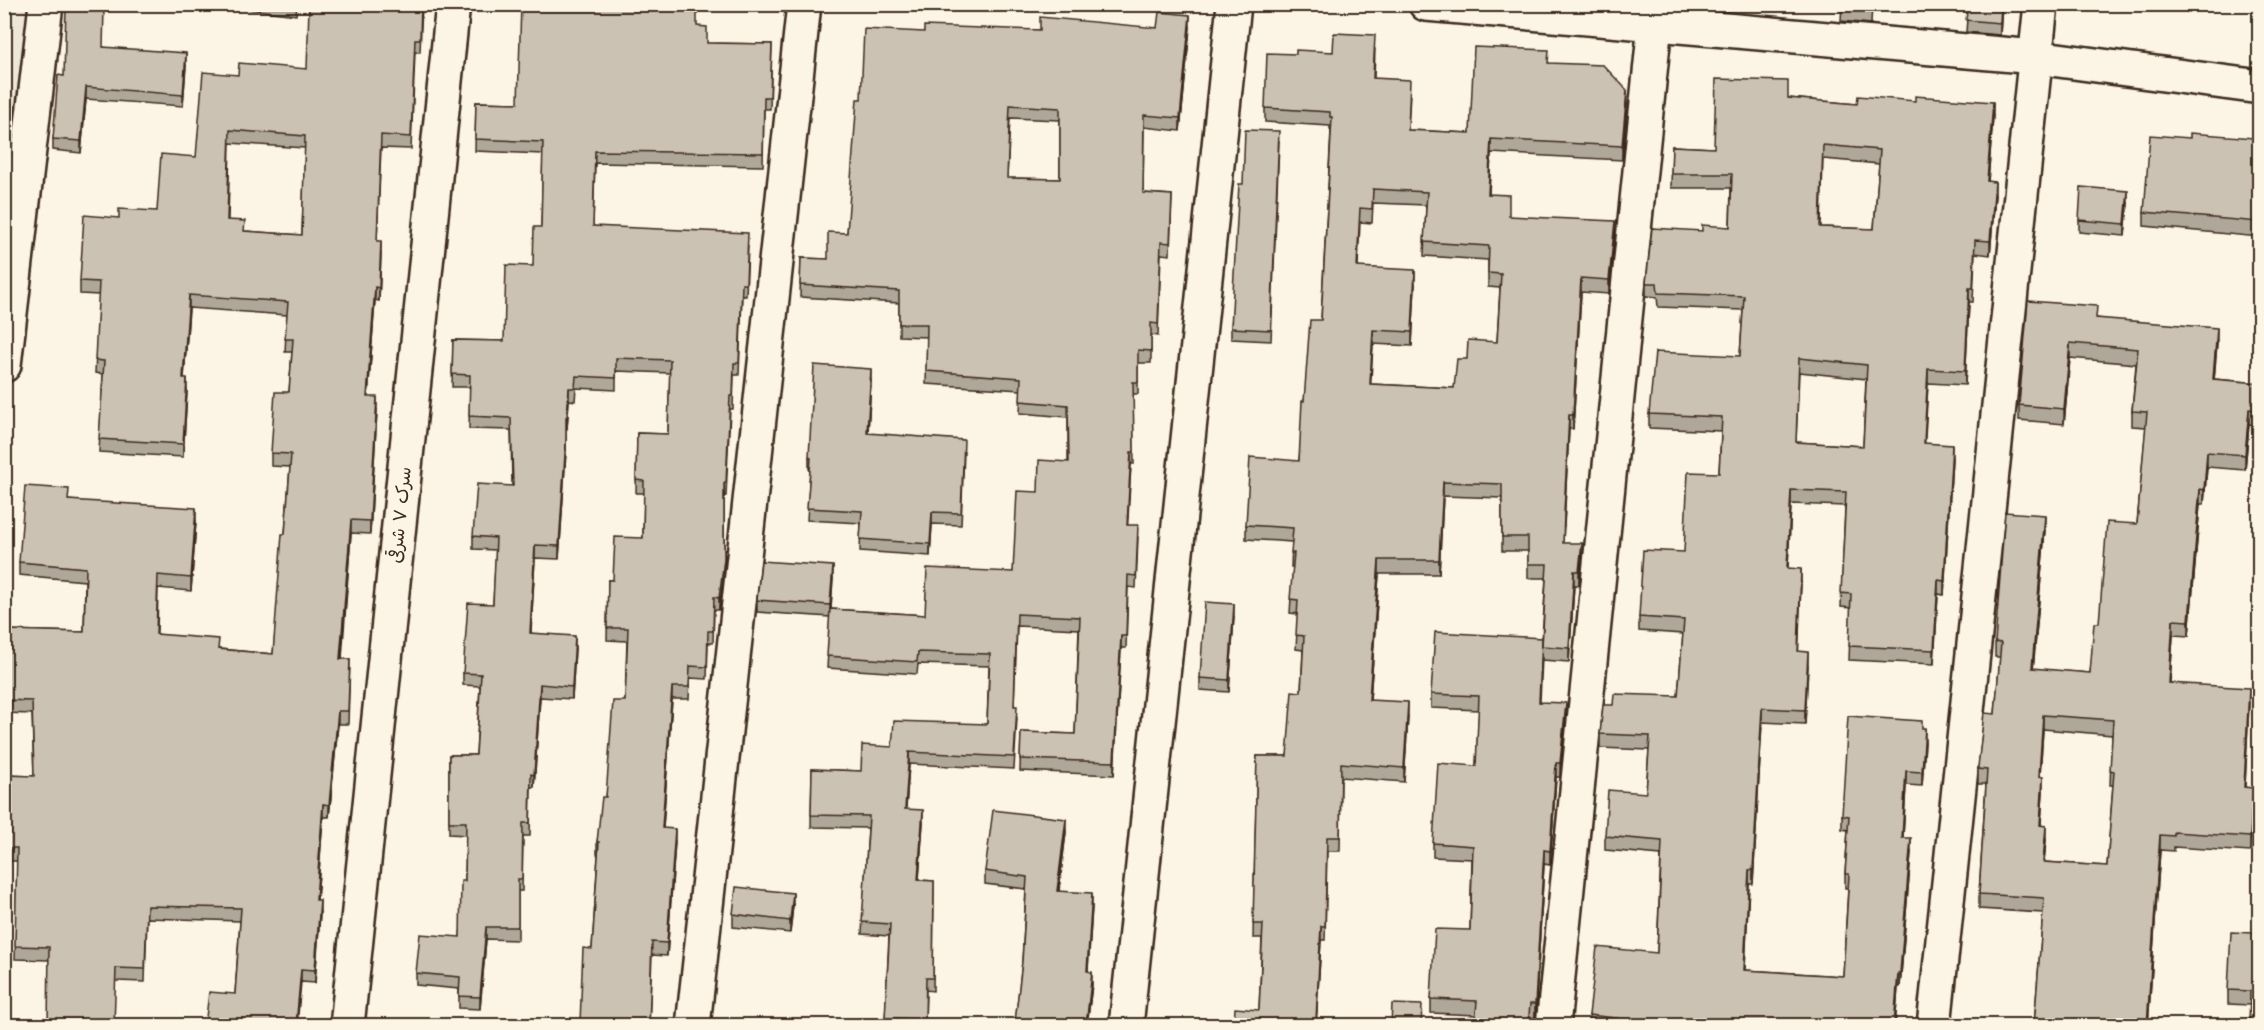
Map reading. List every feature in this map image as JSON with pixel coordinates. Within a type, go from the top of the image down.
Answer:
[{"type":"street","points":[[4,364],[46,4]]},
{"type":"street","name":"سرک ۷ شرقی","points":[[347,1026],[453,4]]},
{"type":"street","points":[[693,1026],[804,4]]},
{"type":"street","points":[[1126,1026],[1234,4]]},
{"type":"street","points":[[1426,4],[1656,15],[2036,57],[2259,87]]},
{"type":"street","points":[[1934,1026],[2041,4]]},
{"type":"street","points":[[1553,1026],[1656,15]]},
{"type":"shaded area","points":[[5,5],[30,5],[5,229]]},
{"type":"building","points":[[365,4],[421,4],[420,39],[415,39],[411,137],[381,135],[377,241],[381,241],[379,288],[375,287],[367,397],[377,397],[370,521],[351,520],[340,659],[350,659],[348,711],[338,711],[329,805],[323,804],[316,900],[320,900],[315,970],[301,969],[296,1026],[205,1026],[209,992],[235,994],[241,908],[147,906],[145,969],[116,968],[114,1026],[48,1026],[49,947],[15,946],[17,848],[4,848],[4,775],[34,776],[32,701],[4,700],[4,630],[84,632],[86,568],[19,562],[25,486],[69,489],[68,500],[196,508],[191,578],[158,575],[156,634],[219,639],[218,649],[273,654],[291,454],[271,453],[275,392],[289,392],[293,339],[285,339],[288,302],[189,295],[183,378],[187,378],[183,444],[99,439],[104,361],[95,360],[99,282],[80,281],[84,215],[119,218],[119,209],[157,211],[161,154],[196,157],[203,72],[238,75],[239,63],[307,69],[309,7],[365,9]],"holes":[[[230,130],[305,136],[302,235],[244,231],[245,221],[227,220]]]},
{"type":"building","points":[[521,4],[697,4],[697,26],[707,27],[707,43],[772,44],[770,97],[764,97],[763,153],[595,151],[593,226],[748,233],[746,284],[742,284],[739,363],[734,363],[733,396],[730,396],[726,483],[724,483],[724,559],[719,598],[714,597],[713,631],[708,631],[707,667],[690,666],[689,687],[672,687],[662,828],[675,829],[667,943],[652,942],[649,1026],[589,1026],[589,1023],[580,1023],[583,948],[592,949],[599,842],[597,842],[602,797],[606,797],[613,701],[625,701],[628,628],[607,628],[608,580],[613,580],[615,537],[643,538],[644,481],[636,480],[637,433],[668,434],[670,360],[616,358],[616,378],[576,376],[575,388],[569,388],[559,546],[535,545],[530,633],[575,636],[572,687],[540,684],[534,775],[531,774],[530,823],[523,823],[522,879],[518,879],[518,927],[486,927],[480,997],[459,996],[460,977],[416,973],[420,934],[460,937],[461,881],[465,881],[466,822],[449,822],[449,755],[476,755],[481,674],[463,673],[468,603],[493,604],[496,538],[473,536],[477,484],[513,486],[511,418],[469,416],[470,375],[452,374],[453,340],[504,341],[506,265],[533,266],[534,227],[541,227],[543,142],[475,139],[476,102],[518,103]]},
{"type":"building","points":[[1842,4],[1871,4],[1871,12],[1841,9]]},
{"type":"building","points":[[1968,4],[2001,4],[2000,23],[1966,20]]},
{"type":"building","points":[[66,7],[104,8],[103,47],[186,53],[183,95],[86,87],[81,141],[53,139],[58,75],[64,76]]},
{"type":"building","points":[[1159,12],[1190,15],[1180,118],[1144,115],[1143,193],[1172,195],[1170,243],[1161,242],[1158,324],[1151,323],[1151,351],[1138,350],[1138,382],[1133,382],[1134,452],[1131,452],[1127,525],[1138,525],[1136,576],[1128,575],[1126,636],[1121,636],[1114,762],[1020,759],[1021,732],[1075,734],[1080,617],[1017,614],[1014,706],[1017,706],[1014,757],[909,752],[905,809],[923,810],[918,880],[934,881],[933,978],[926,978],[925,1019],[885,1018],[890,924],[862,922],[869,816],[811,815],[812,769],[861,771],[862,745],[892,747],[894,721],[987,724],[990,654],[918,652],[917,662],[827,656],[830,609],[925,615],[927,568],[1013,572],[1017,491],[1038,492],[1039,460],[1069,462],[1068,405],[1020,401],[1021,378],[926,371],[927,324],[899,324],[899,291],[800,285],[801,258],[828,259],[828,232],[847,233],[857,99],[861,99],[864,29],[924,32],[924,26],[1040,30],[1040,17],[1157,28]],"holes":[[[1010,105],[1060,108],[1060,179],[1007,178]]]},
{"type":"building","points":[[1334,33],[1375,35],[1373,78],[1410,80],[1408,130],[1470,133],[1474,47],[1549,50],[1548,63],[1603,65],[1627,90],[1622,146],[1491,139],[1488,194],[1509,195],[1509,216],[1615,221],[1609,280],[1581,278],[1573,415],[1569,415],[1563,543],[1582,543],[1579,571],[1574,571],[1569,648],[1542,646],[1547,564],[1528,564],[1528,537],[1502,537],[1502,484],[1443,482],[1439,560],[1379,560],[1369,700],[1408,702],[1404,768],[1341,763],[1340,837],[1327,837],[1325,926],[1321,926],[1316,1020],[1311,1020],[1310,1026],[1234,1026],[1235,1008],[1259,1010],[1263,924],[1253,924],[1257,756],[1287,756],[1292,691],[1301,692],[1304,636],[1296,635],[1298,600],[1290,599],[1294,553],[1291,553],[1293,528],[1246,525],[1250,457],[1299,461],[1310,320],[1321,320],[1332,117],[1330,117],[1330,112],[1265,108],[1267,53],[1296,54],[1296,50],[1333,52]],"holes":[[[1373,189],[1427,192],[1424,242],[1489,246],[1488,273],[1501,274],[1497,342],[1468,340],[1467,359],[1457,359],[1454,388],[1370,384],[1373,330],[1412,332],[1415,270],[1357,267],[1360,208],[1372,209]]]},
{"type":"building","points":[[1716,79],[1788,81],[1788,98],[1857,104],[1858,96],[1915,101],[1915,96],[1993,102],[1987,181],[1995,182],[1990,241],[1975,240],[1973,288],[1969,288],[1965,371],[1928,369],[1924,443],[1952,445],[1944,581],[1938,580],[1934,650],[1849,646],[1851,594],[1841,593],[1846,492],[1791,490],[1787,568],[1801,569],[1798,651],[1808,652],[1805,710],[1762,708],[1753,870],[1749,870],[1744,970],[1843,976],[1849,874],[1845,874],[1849,816],[1842,815],[1848,716],[1922,721],[1922,728],[1925,728],[1922,772],[1906,771],[1902,838],[1911,838],[1894,1026],[1685,1026],[1589,1015],[1597,947],[1657,953],[1662,841],[1605,836],[1608,790],[1646,793],[1650,736],[1600,734],[1603,705],[1613,705],[1614,694],[1678,696],[1684,620],[1639,617],[1643,550],[1684,552],[1688,472],[1719,473],[1722,417],[1649,414],[1655,352],[1740,356],[1744,296],[1658,293],[1657,283],[1646,283],[1652,228],[1702,231],[1702,225],[1730,227],[1732,174],[1671,174],[1672,146],[1714,148]],"holes":[[[1823,145],[1880,150],[1874,229],[1820,227]],[[1799,358],[1867,365],[1863,446],[1796,442]]]},
{"type":"building","points":[[2255,126],[2259,126],[2259,222],[2144,212],[2150,135],[2190,138],[2190,133],[2254,138]]},
{"type":"building","points":[[1245,130],[1279,131],[1271,330],[1231,328],[1239,184],[1243,184]]},
{"type":"building","points":[[2081,187],[2128,191],[2125,224],[2079,220]]},
{"type":"building","points":[[2028,301],[2097,306],[2096,318],[2217,328],[2213,379],[2259,383],[2259,410],[2249,409],[2245,455],[2207,452],[2204,490],[2200,489],[2189,621],[2173,620],[2169,683],[2249,688],[2244,787],[2253,788],[2250,837],[2174,832],[2174,836],[2160,835],[2147,1026],[2034,1026],[2044,898],[1979,894],[1987,770],[1978,769],[1978,767],[1984,713],[1995,714],[2001,643],[1995,642],[2005,512],[2045,515],[2032,668],[2090,673],[2094,623],[2099,623],[2107,522],[2137,524],[2147,412],[2132,411],[2138,349],[2070,343],[2064,409],[2019,405]],"holes":[[[2043,715],[2113,720],[2110,770],[2114,771],[2107,866],[2043,862],[2046,826],[2040,825],[2043,777],[2039,776]]]},
{"type":"building","points":[[814,365],[871,369],[867,433],[964,440],[961,513],[932,512],[930,544],[860,539],[862,511],[807,508]]},
{"type":"building","points":[[761,561],[833,566],[830,605],[757,600]]},
{"type":"building","points":[[1205,602],[1234,604],[1229,680],[1200,678]]},
{"type":"building","points":[[1435,632],[1542,638],[1539,702],[1566,703],[1560,763],[1556,763],[1550,851],[1544,850],[1535,1004],[1530,1004],[1528,1026],[1475,1026],[1477,1001],[1431,999],[1435,929],[1470,930],[1473,846],[1433,843],[1438,763],[1476,766],[1479,696],[1431,694]]},
{"type":"building","points":[[993,810],[1066,819],[1057,891],[1092,893],[1087,971],[1092,972],[1086,1026],[1042,1026],[1015,1022],[1022,962],[1027,877],[985,871]]},
{"type":"building","points":[[2258,857],[2259,1026],[2249,1026],[2250,991],[2228,990],[2231,932],[2255,933]]},
{"type":"building","points":[[736,887],[793,893],[790,921],[733,914]]},
{"type":"building","points":[[1392,1004],[1422,1005],[1421,1026],[1391,1026]]},
{"type":"building","points":[[715,1019],[767,1021],[766,1026],[714,1026]]}]
